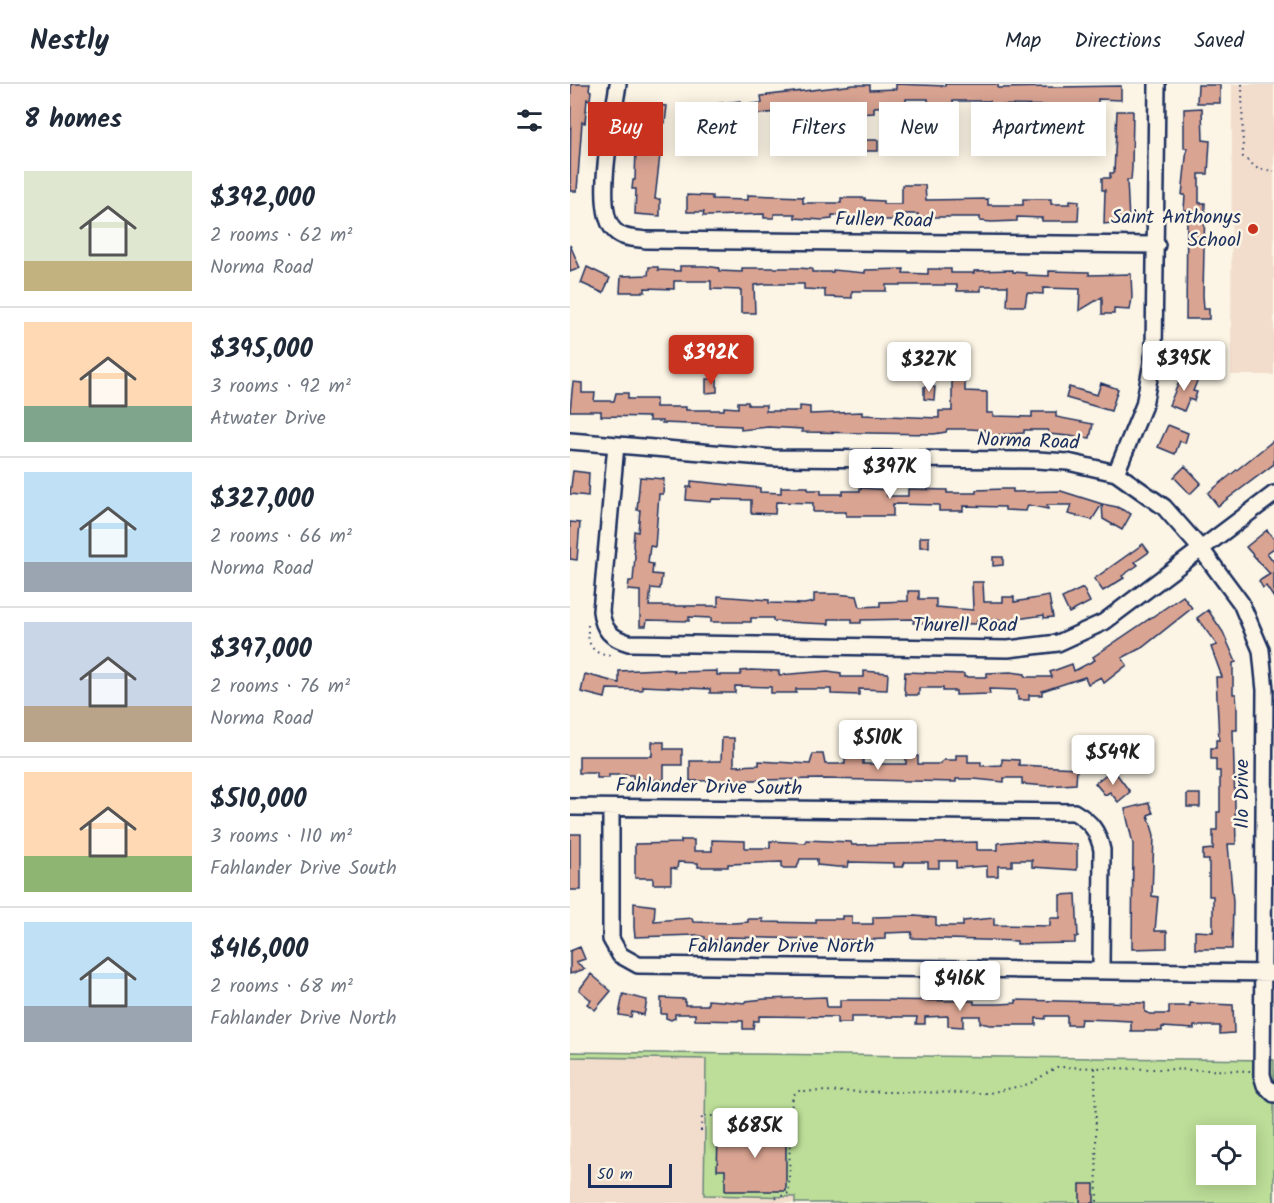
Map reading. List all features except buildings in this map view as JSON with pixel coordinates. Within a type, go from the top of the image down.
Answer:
[{"type":"street","name":"Fullen Road","points":[[618,84],[608,151],[605,205],[607,218],[613,230],[622,236],[645,240],[1157,245]]},
{"type":"street","points":[[1116,472],[1136,428],[1151,379],[1156,308],[1157,84]]},
{"type":"street","name":"Norma Road","points":[[570,441],[774,458],[1068,462],[1116,472],[1164,507],[1201,549]]},
{"type":"street","name":"Thurell Road","points":[[616,445],[601,611],[603,624],[610,635],[629,643],[1035,647],[1079,635],[1104,622],[1274,494]]},
{"type":"street","name":"Ilo Drive","points":[[1201,549],[1249,617],[1269,662],[1268,973],[1262,1063]]},
{"type":"street","name":"Fahlander Drive South","points":[[570,807],[1074,812],[1089,821],[1098,834],[1102,850],[1101,970]]},
{"type":"street","name":"Fahlander Drive North","points":[[611,808],[611,939],[620,955],[638,965],[1268,973]]},
{"type":"street","points":[[1262,1063],[1263,1080],[1274,1094]]},
{"type":"path","points":[[1242,84],[1243,157],[1250,165],[1258,169],[1274,171]]},
{"type":"path","points":[[588,625],[588,643],[594,652],[600,656],[613,656]]},
{"type":"path","points":[[774,1203],[774,1199],[789,1193],[790,1117],[793,1096],[797,1091],[989,1094],[1029,1083],[1057,1067],[1248,1071],[1262,1063]]},
{"type":"path","points":[[1095,1068],[1097,1203]]},
{"type":"path","points":[[701,1131],[702,1116],[790,1117]]},
{"type":"shaded area","name":"Saint Anthonys School","points":[[1232,84],[1274,84],[1274,375],[1231,375]]},
{"type":"shaded area","points":[[570,1057],[706,1059],[704,1195],[795,1197],[795,1203],[570,1203]]},
{"type":"green space","points":[[570,1052],[1274,1060],[1274,1203],[795,1203],[795,1197],[704,1195],[706,1059],[570,1057]]},
{"type":"place","name":"Saint Anthonys School","points":[[1253,229]]}]
